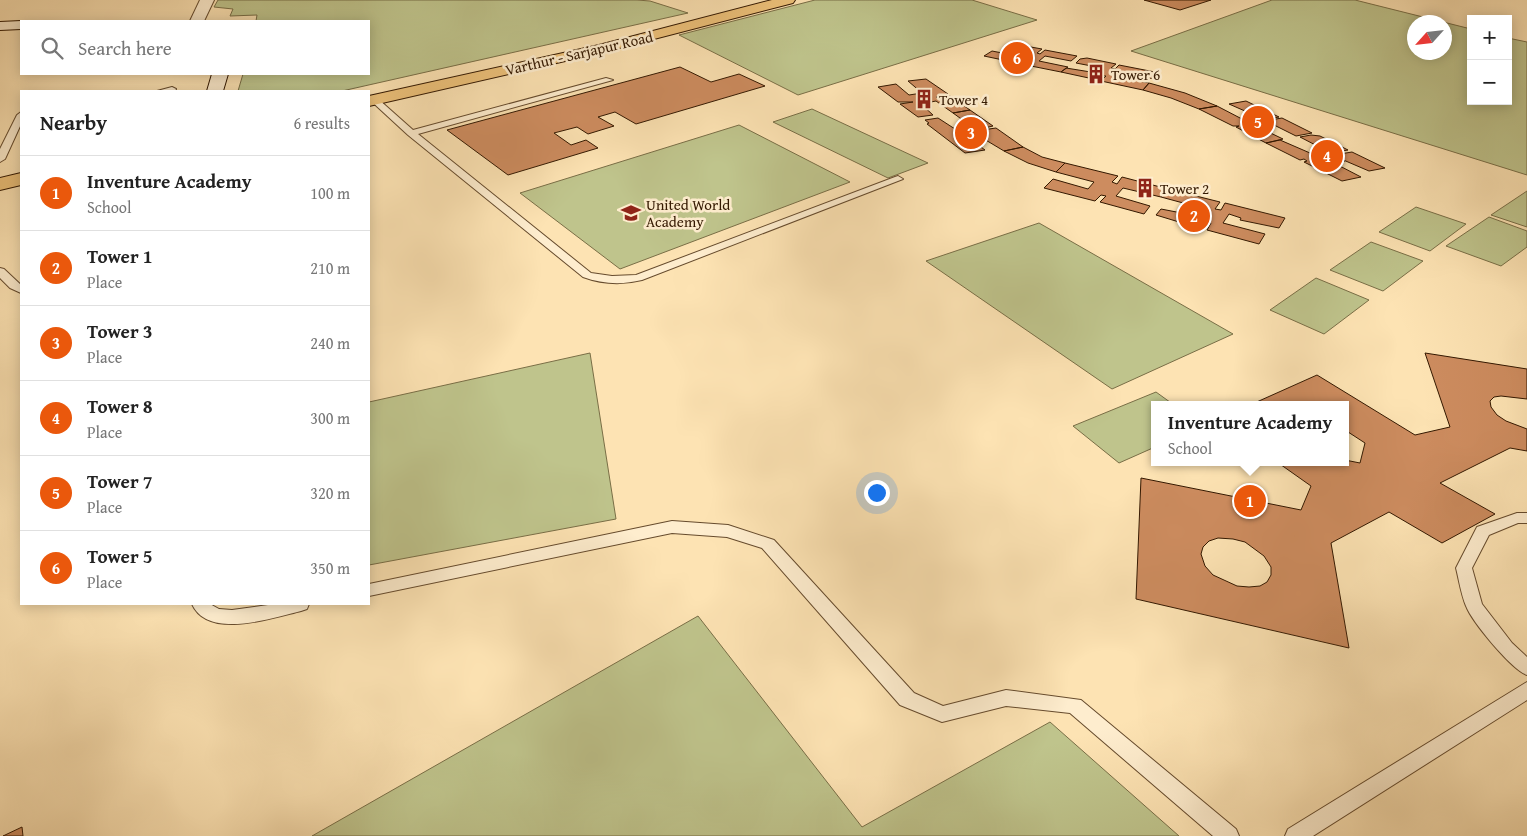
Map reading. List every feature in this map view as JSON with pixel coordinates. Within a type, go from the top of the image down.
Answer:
[{"type":"main road","name":"Varthur - Sarjapur Road","points":[[371,98],[765,0]]},
{"type":"main road","name":"Varthur - Sarjapur Road","points":[[371,98],[600,49],[788,0]]},
{"type":"main road","points":[[0,175],[20,170]]},
{"type":"main road","points":[[0,184],[20,179]]},
{"type":"street","points":[[198,20],[208,0]]},
{"type":"street","points":[[0,26],[20,25]]},
{"type":"street","points":[[215,90],[220,75]]},
{"type":"lane","points":[[411,133],[609,80]]},
{"type":"lane","points":[[166,90],[172,89]]},
{"type":"lane","points":[[371,98],[411,133],[587,276],[600,280],[616,281],[638,278],[898,179]]},
{"type":"lane","points":[[0,159],[20,117]]},
{"type":"lane","points":[[0,271],[14,286],[20,289]]},
{"type":"lane","points":[[1527,518],[1517,518],[1483,531],[1464,568],[1474,606],[1506,648],[1527,668]]},
{"type":"lane","points":[[370,590],[672,527],[728,531],[768,544],[907,699],[942,714],[1006,698],[1074,706],[1229,836]]},
{"type":"lane","points":[[201,605],[203,609],[215,616],[232,618],[296,605]]},
{"type":"lane","points":[[1296,836],[1527,690]]},
{"type":"green space","points":[[218,0],[637,0],[650,1],[688,13],[346,90],[238,90],[243,75],[370,75],[370,20],[256,20],[257,15],[230,16],[233,9],[214,7]]},
{"type":"green space","points":[[815,0],[972,0],[1037,20],[798,95],[679,35]]},
{"type":"green space","points":[[1272,0],[1355,0],[1415,15],[1407,15],[1407,60],[1452,60],[1452,24],[1467,28],[1467,105],[1512,105],[1512,39],[1527,42],[1527,175],[1131,51]]},
{"type":"green space","points":[[812,109],[928,163],[888,178],[773,122]]},
{"type":"green space","points":[[739,125],[850,182],[620,269],[520,193]]},
{"type":"green space","points":[[1527,191],[1527,227],[1491,215]]},
{"type":"green space","points":[[1416,207],[1466,224],[1430,251],[1379,232]]},
{"type":"green space","points":[[1489,217],[1527,231],[1527,247],[1501,266],[1446,246]]},
{"type":"green space","points":[[1039,223],[1233,334],[1112,389],[926,261]]},
{"type":"green space","points":[[1371,242],[1423,261],[1383,291],[1330,270]]},
{"type":"green space","points":[[1316,278],[1369,300],[1324,334],[1270,310]]},
{"type":"green space","points":[[590,353],[616,519],[370,565],[370,402]]},
{"type":"green space","points":[[1156,392],[1168,401],[1151,401],[1151,449],[1119,463],[1073,426]]},
{"type":"green space","points":[[698,616],[862,827],[1050,722],[1179,836],[312,836]]},
{"type":"building","points":[[1144,0],[1211,0],[1180,10]]},
{"type":"building","points":[[1008,44],[1042,49],[1037,53],[1040,54],[1045,50],[1077,56],[1071,61],[1045,56],[1039,61],[1068,67],[1061,72],[1026,65],[1031,61],[1028,60],[1022,64],[984,56],[992,51],[1023,57],[1019,56],[1024,52],[1003,48]]},
{"type":"building","name":"Tower 6","points":[[1087,58],[1116,64],[1111,68],[1115,69],[1119,65],[1160,73],[1154,79],[1125,72],[1120,77],[1149,83],[1143,90],[1101,81],[1106,76],[1102,76],[1098,80],[1061,72],[1066,68],[1097,73],[1102,68],[1076,63],[1080,59]]},
{"type":"building","points":[[680,67],[711,82],[739,74],[765,86],[636,124],[615,112],[598,117],[614,126],[588,134],[577,127],[554,133],[571,145],[586,140],[598,148],[508,175],[447,130]]},
{"type":"building","name":"Tower 4","points":[[926,79],[948,94],[937,98],[950,96],[970,110],[953,113],[936,101],[921,104],[933,115],[918,117],[900,104],[913,102],[898,102],[878,87],[896,84],[909,95],[922,93],[908,81]]},
{"type":"building","points":[[1149,83],[1185,93],[1217,106],[1199,109],[1143,90]]},
{"type":"building","points":[[1246,101],[1279,117],[1268,119],[1270,120],[1282,118],[1312,133],[1296,136],[1272,124],[1258,127],[1283,139],[1266,143],[1236,127],[1239,126],[1233,126],[1199,109],[1217,106],[1244,119],[1241,117],[1254,115],[1229,104]]},
{"type":"building","points":[[970,110],[993,126],[980,129],[996,128],[1023,147],[1004,151],[984,139],[988,138],[986,136],[970,139],[985,150],[965,153],[927,124],[929,123],[925,120],[938,118],[955,129],[971,126],[953,113]]},
{"type":"building","points":[[1320,136],[1348,150],[1336,152],[1340,154],[1352,152],[1385,168],[1369,171],[1341,159],[1345,161],[1334,163],[1361,177],[1342,181],[1304,162],[1307,161],[1304,159],[1300,160],[1266,143],[1280,140],[1310,153],[1325,150],[1300,137]]},
{"type":"building","points":[[1023,147],[1042,157],[1065,163],[1056,172],[1028,163],[1004,151]]},
{"type":"building","name":"Tower 2","points":[[1065,163],[1118,176],[1112,182],[1117,184],[1122,177],[1168,189],[1161,197],[1123,188],[1116,196],[1150,206],[1144,214],[1100,202],[1106,196],[1101,195],[1095,201],[1044,188],[1053,179],[1088,189],[1094,182],[1056,172]]},
{"type":"building","points":[[1168,189],[1220,202],[1215,209],[1221,210],[1225,203],[1285,218],[1279,228],[1240,220],[1241,218],[1229,214],[1223,223],[1265,234],[1259,244],[1207,230],[1211,223],[1207,222],[1202,229],[1156,215],[1161,209],[1192,215],[1198,207],[1161,197]]},
{"type":"building","points":[[1425,353],[1527,369],[1527,399],[1501,396],[1494,397],[1490,401],[1491,407],[1497,415],[1506,421],[1527,429],[1527,451],[1510,448],[1440,483],[1495,514],[1442,543],[1389,512],[1331,543],[1349,648],[1136,599],[1141,478],[1301,510],[1311,486],[1283,466],[1349,466],[1349,461],[1360,463],[1365,443],[1349,433],[1349,401],[1259,401],[1317,375],[1415,435],[1450,427]],"holes":[[[1218,538],[1245,542],[1264,556],[1271,567],[1271,575],[1267,582],[1260,586],[1237,586],[1213,575],[1205,566],[1201,554],[1203,547],[1209,541]]]},
{"type":"building","points":[[22,827],[23,836],[3,836]]},
{"type":"place","name":"Tower 5","points":[[1017,58]]},
{"type":"place","name":"Tower 6","points":[[1096,74]]},
{"type":"place","name":"Tower 4","points":[[924,99]]},
{"type":"place","name":"Tower 7","points":[[1258,122]]},
{"type":"place","name":"Tower 3","points":[[971,133]]},
{"type":"place","name":"Tower 8","points":[[1327,156]]},
{"type":"place","name":"Tower 2","points":[[1145,188]]},
{"type":"place","name":"United World Academy","points":[[631,213]]},
{"type":"place","name":"Tower 1","points":[[1194,216]]},
{"type":"place","name":"Inventure Academy","points":[[1250,501]]}]
